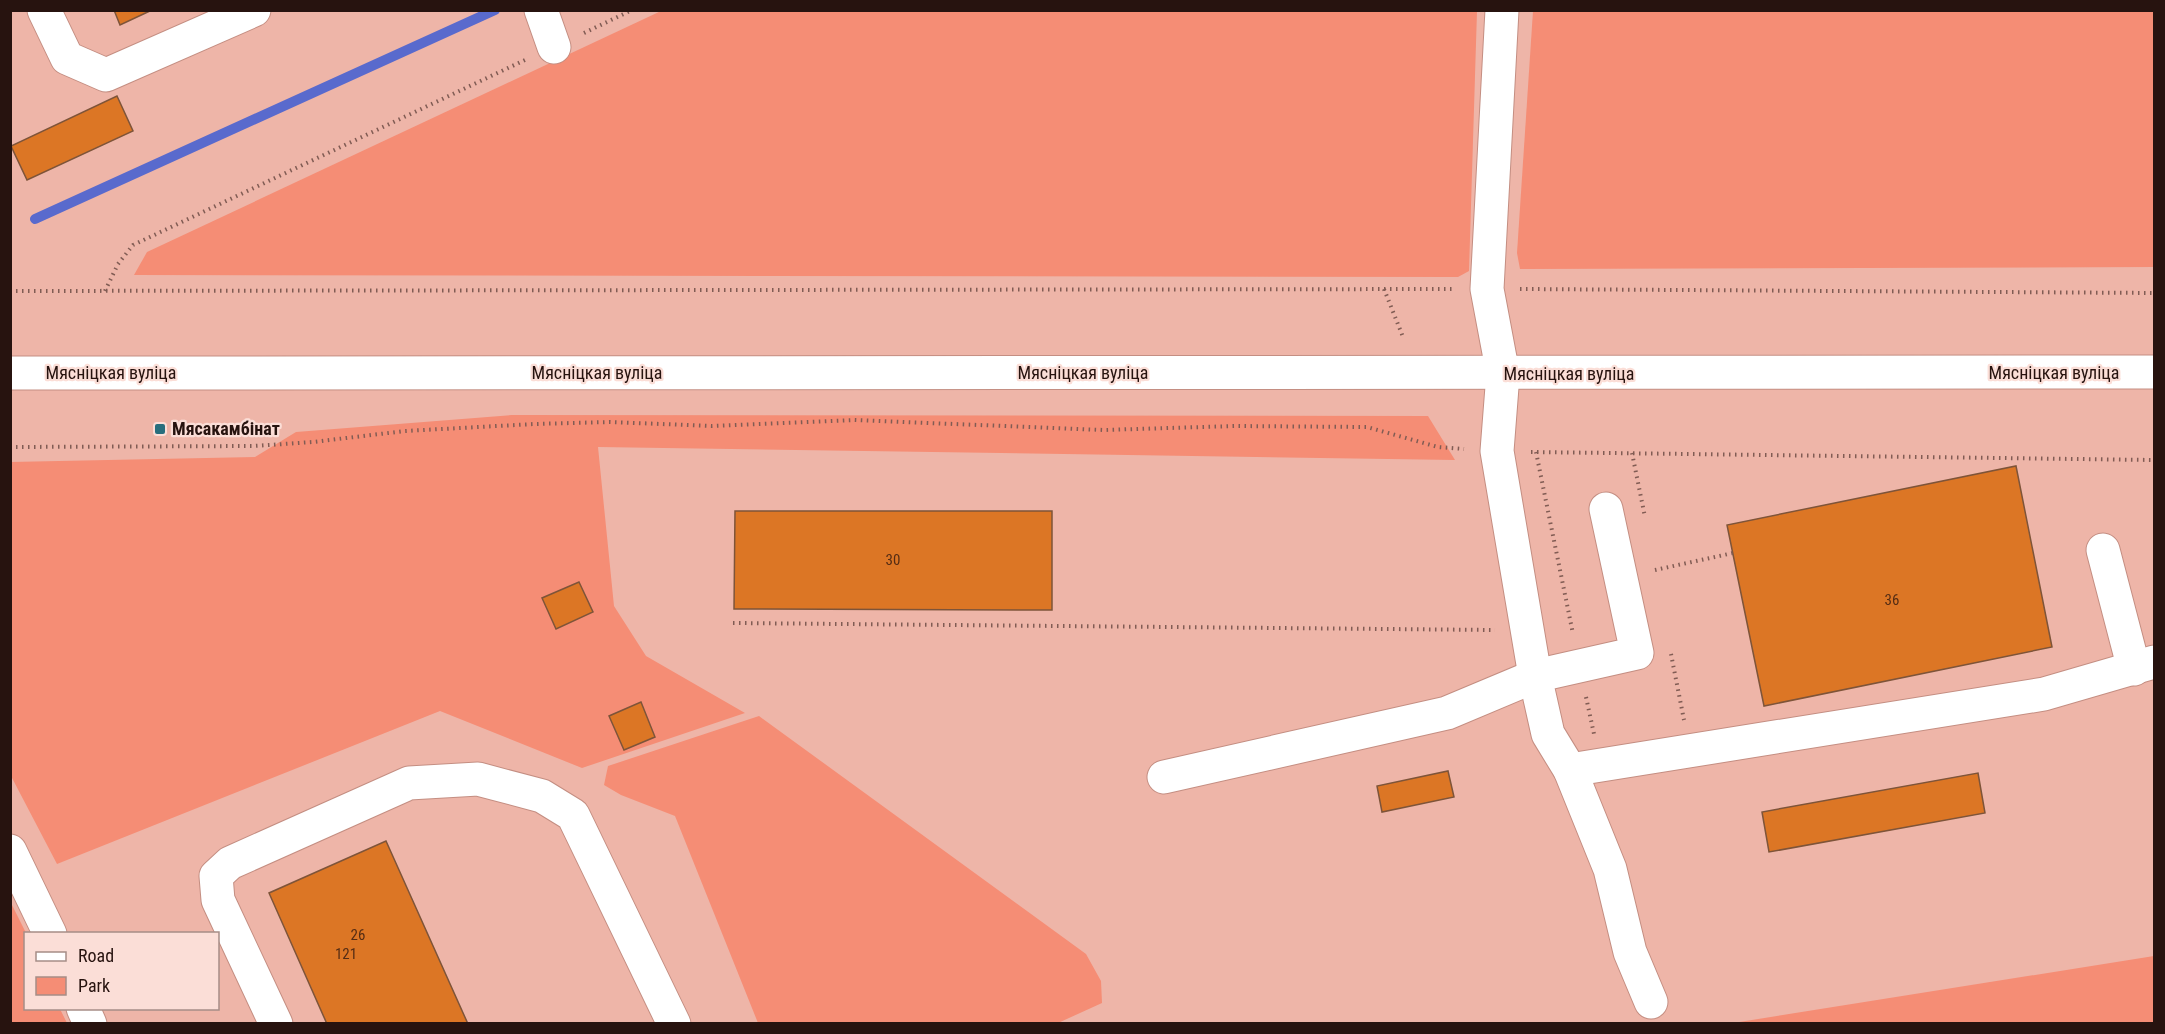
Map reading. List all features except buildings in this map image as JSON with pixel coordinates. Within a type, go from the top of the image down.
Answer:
[{"type":"main road","points":[[44,10],[67,58],[106,75],[254,10]]},
{"type":"main road","points":[[541,10],[554,47]]},
{"type":"main road","points":[[1502,10],[1486,289],[1503,374],[1497,451],[1535,676],[1548,734],[1585,768],[1630,952],[1651,1002]]},
{"type":"main road","name":"Мясніцкая вуліца","points":[[10,373],[2154,372]]},
{"type":"main road","points":[[1164,777],[1447,713],[1535,676],[1637,653],[1606,508]]},
{"type":"main road","points":[[1585,768],[2044,694],[2144,665],[2103,550]]},
{"type":"main road","points":[[276,1023],[218,900],[216,876],[230,863],[409,783],[478,779],[542,796],[573,815],[674,1023]]},
{"type":"main road","points":[[10,851],[50,932]]},
{"type":"path","points":[[105,291],[118,264],[133,245],[632,10]]},
{"type":"path","points":[[1384,289],[1403,337]]},
{"type":"path","points":[[10,291],[1486,289],[2154,293]]},
{"type":"path","points":[[10,447],[254,446],[313,442],[405,431],[534,424],[610,422],[712,426],[854,420],[1104,430],[1235,426],[1367,427],[1438,447],[1497,451],[2154,460]]},
{"type":"path","points":[[1536,452],[1580,666],[1585,768]]},
{"type":"path","points":[[1655,570],[1733,553]]},
{"type":"path","points":[[733,623],[1401,631],[1528,630]]},
{"type":"green space","points":[[661,11],[1477,11],[1469,271],[1458,277],[134,275],[147,252]]},
{"type":"green space","points":[[1533,11],[2154,11],[2154,267],[1520,269],[1517,253]]},
{"type":"green space","points":[[512,415],[1428,416],[1455,460],[598,447],[614,606],[646,656],[745,713],[582,768],[440,711],[57,864],[11,776],[10,462],[255,457],[296,432]],"holes":[[[579,582],[593,612],[556,629],[543,598]],[[641,702],[655,737],[624,750],[610,716]]]},
{"type":"green space","points":[[759,716],[1086,954],[1101,981],[1102,1003],[1058,1023],[758,1023],[675,816],[621,795],[604,785],[608,766]]},
{"type":"green space","points":[[10,901],[26,932],[24,1010],[60,1010],[67,1023],[11,1023]]},
{"type":"green space","points":[[2154,956],[2154,1023],[1733,1023]]},
{"type":"waterway","points":[[35,219],[495,10]]},
{"type":"place","name":"Мясакамбінат","points":[[160,429]]}]
